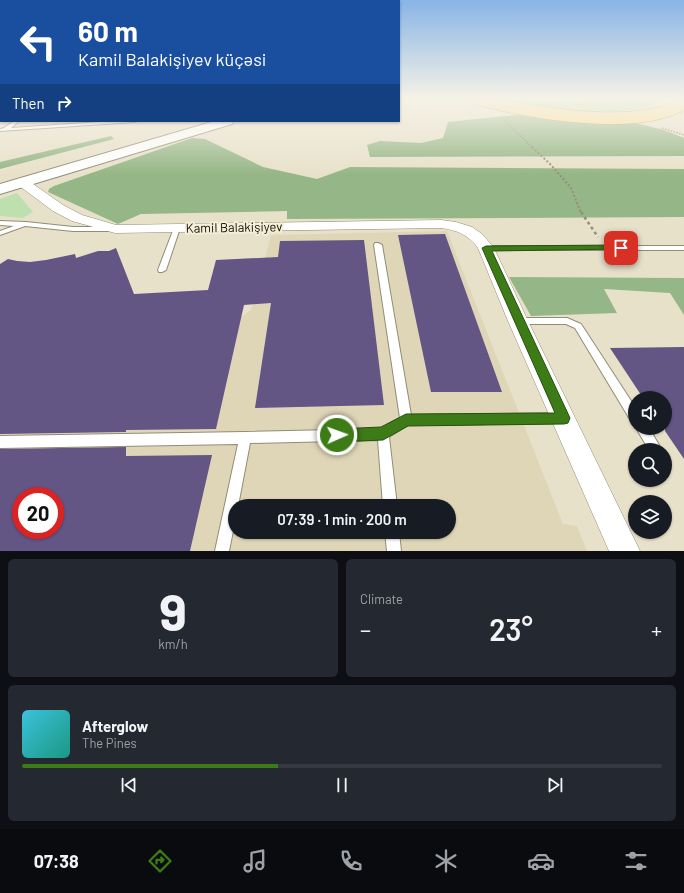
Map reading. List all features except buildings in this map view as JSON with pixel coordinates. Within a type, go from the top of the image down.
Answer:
[{"type":"main road","points":[[0,179],[194,124]]},
{"type":"main road","points":[[0,189],[219,124]]},
{"type":"street","name":"Kamil Balakişiyev","points":[[22,182],[58,208],[77,218],[115,229],[441,224],[459,226],[470,231],[479,238],[486,248]]},
{"type":"street","points":[[486,248],[518,321],[625,551]]},
{"type":"lane","points":[[2,130],[12,124]]},
{"type":"lane","points":[[2,130],[95,124]]},
{"type":"lane","points":[[0,223],[73,229],[115,229]]},
{"type":"lane","points":[[0,233],[26,224]]},
{"type":"lane","points":[[162,270],[177,228]]},
{"type":"lane","points":[[378,245],[406,420]]},
{"type":"lane","points":[[486,248],[684,248]]},
{"type":"lane","points":[[518,321],[567,320],[578,326],[628,406]]},
{"type":"lane","points":[[0,442],[383,434],[406,420],[564,418]]},
{"type":"lane","points":[[383,434],[389,499]]},
{"type":"lane","points":[[222,551],[244,438]]},
{"type":"lane","points":[[393,539],[394,551]]},
{"type":"path","points":[[519,135],[551,165],[571,188],[583,217],[605,248]]},
{"type":"shaded area","points":[[447,231],[563,524],[577,526],[587,551],[0,551],[0,324],[241,317],[251,310],[271,235]]},
{"type":"green space","points":[[447,124],[639,124],[664,130],[684,138],[684,156],[370,157],[367,145],[380,141],[421,143],[443,138]]},
{"type":"green space","points":[[111,136],[114,139],[0,169],[0,162]]},
{"type":"green space","points":[[192,138],[205,139],[263,167],[317,179],[350,167],[684,169],[684,217],[287,219],[287,211],[141,214],[118,224],[48,192],[49,189],[54,186]]},
{"type":"green space","points":[[17,193],[33,212],[23,218],[0,216],[0,199]]},
{"type":"green space","points":[[509,277],[684,278],[684,315],[670,293],[604,289],[617,313],[531,316]]},
{"type":"route","points":[[337,435],[383,434],[406,420],[564,418],[518,321],[486,248],[621,248]]}]
